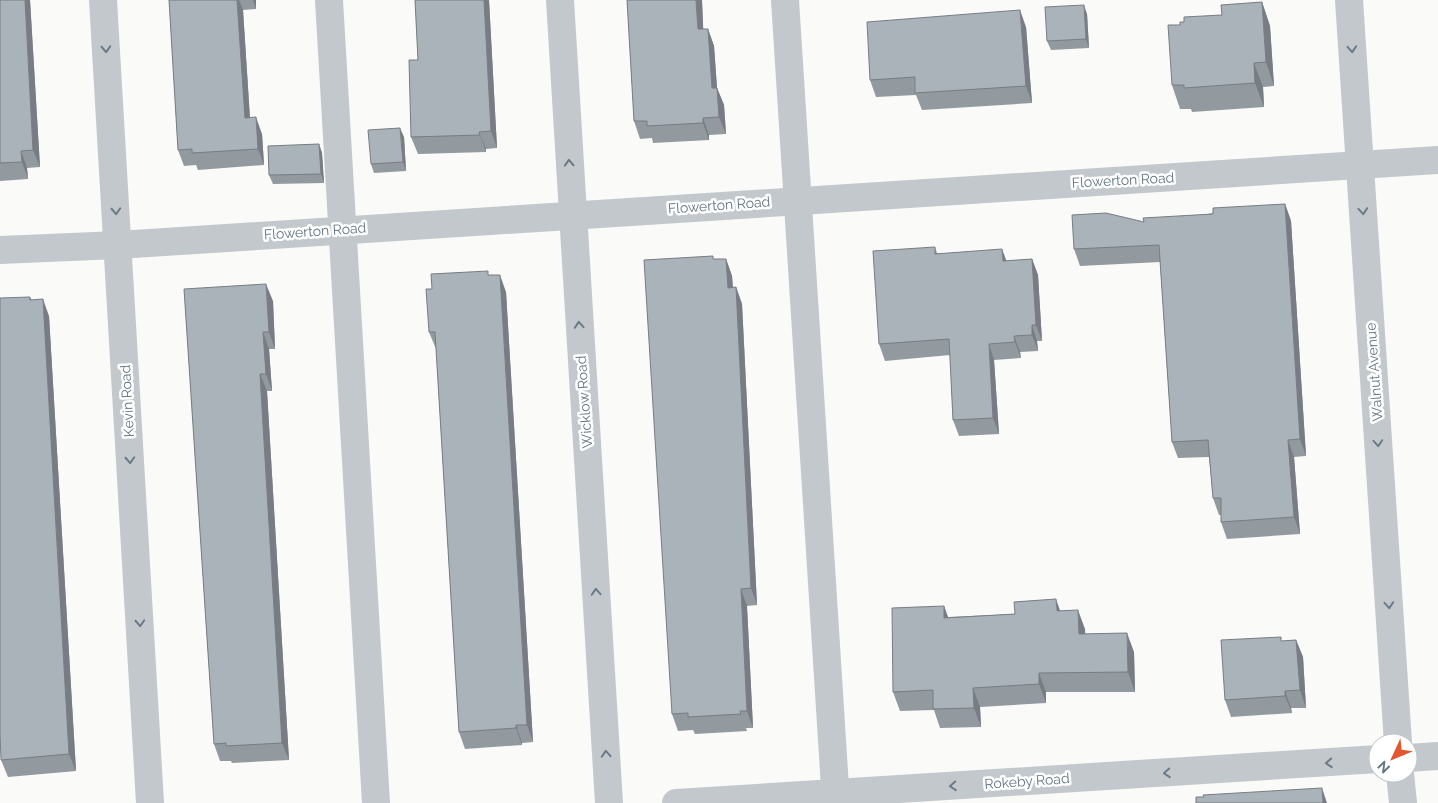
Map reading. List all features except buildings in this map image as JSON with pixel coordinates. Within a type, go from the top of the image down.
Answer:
[{"type":"street","name":"Kevin Road","points":[[104,0],[150,803]]},
{"type":"street","points":[[329,0],[376,803]]},
{"type":"street","name":"Wicklow Road","points":[[560,0],[609,803]]},
{"type":"street","points":[[785,0],[796,200],[836,798]]},
{"type":"street","name":"Walnut Avenue","points":[[1349,0],[1397,733]]},
{"type":"street","name":"Flowerton Road","points":[[0,250],[118,245],[342,229],[573,216],[796,200],[1438,160]]},
{"type":"street","points":[[1418,757],[1438,756]]},
{"type":"street","name":"Rokeby Road","points":[[676,803],[836,798],[1368,761]]},
{"type":"street","points":[[1401,783],[1402,803]]}]
